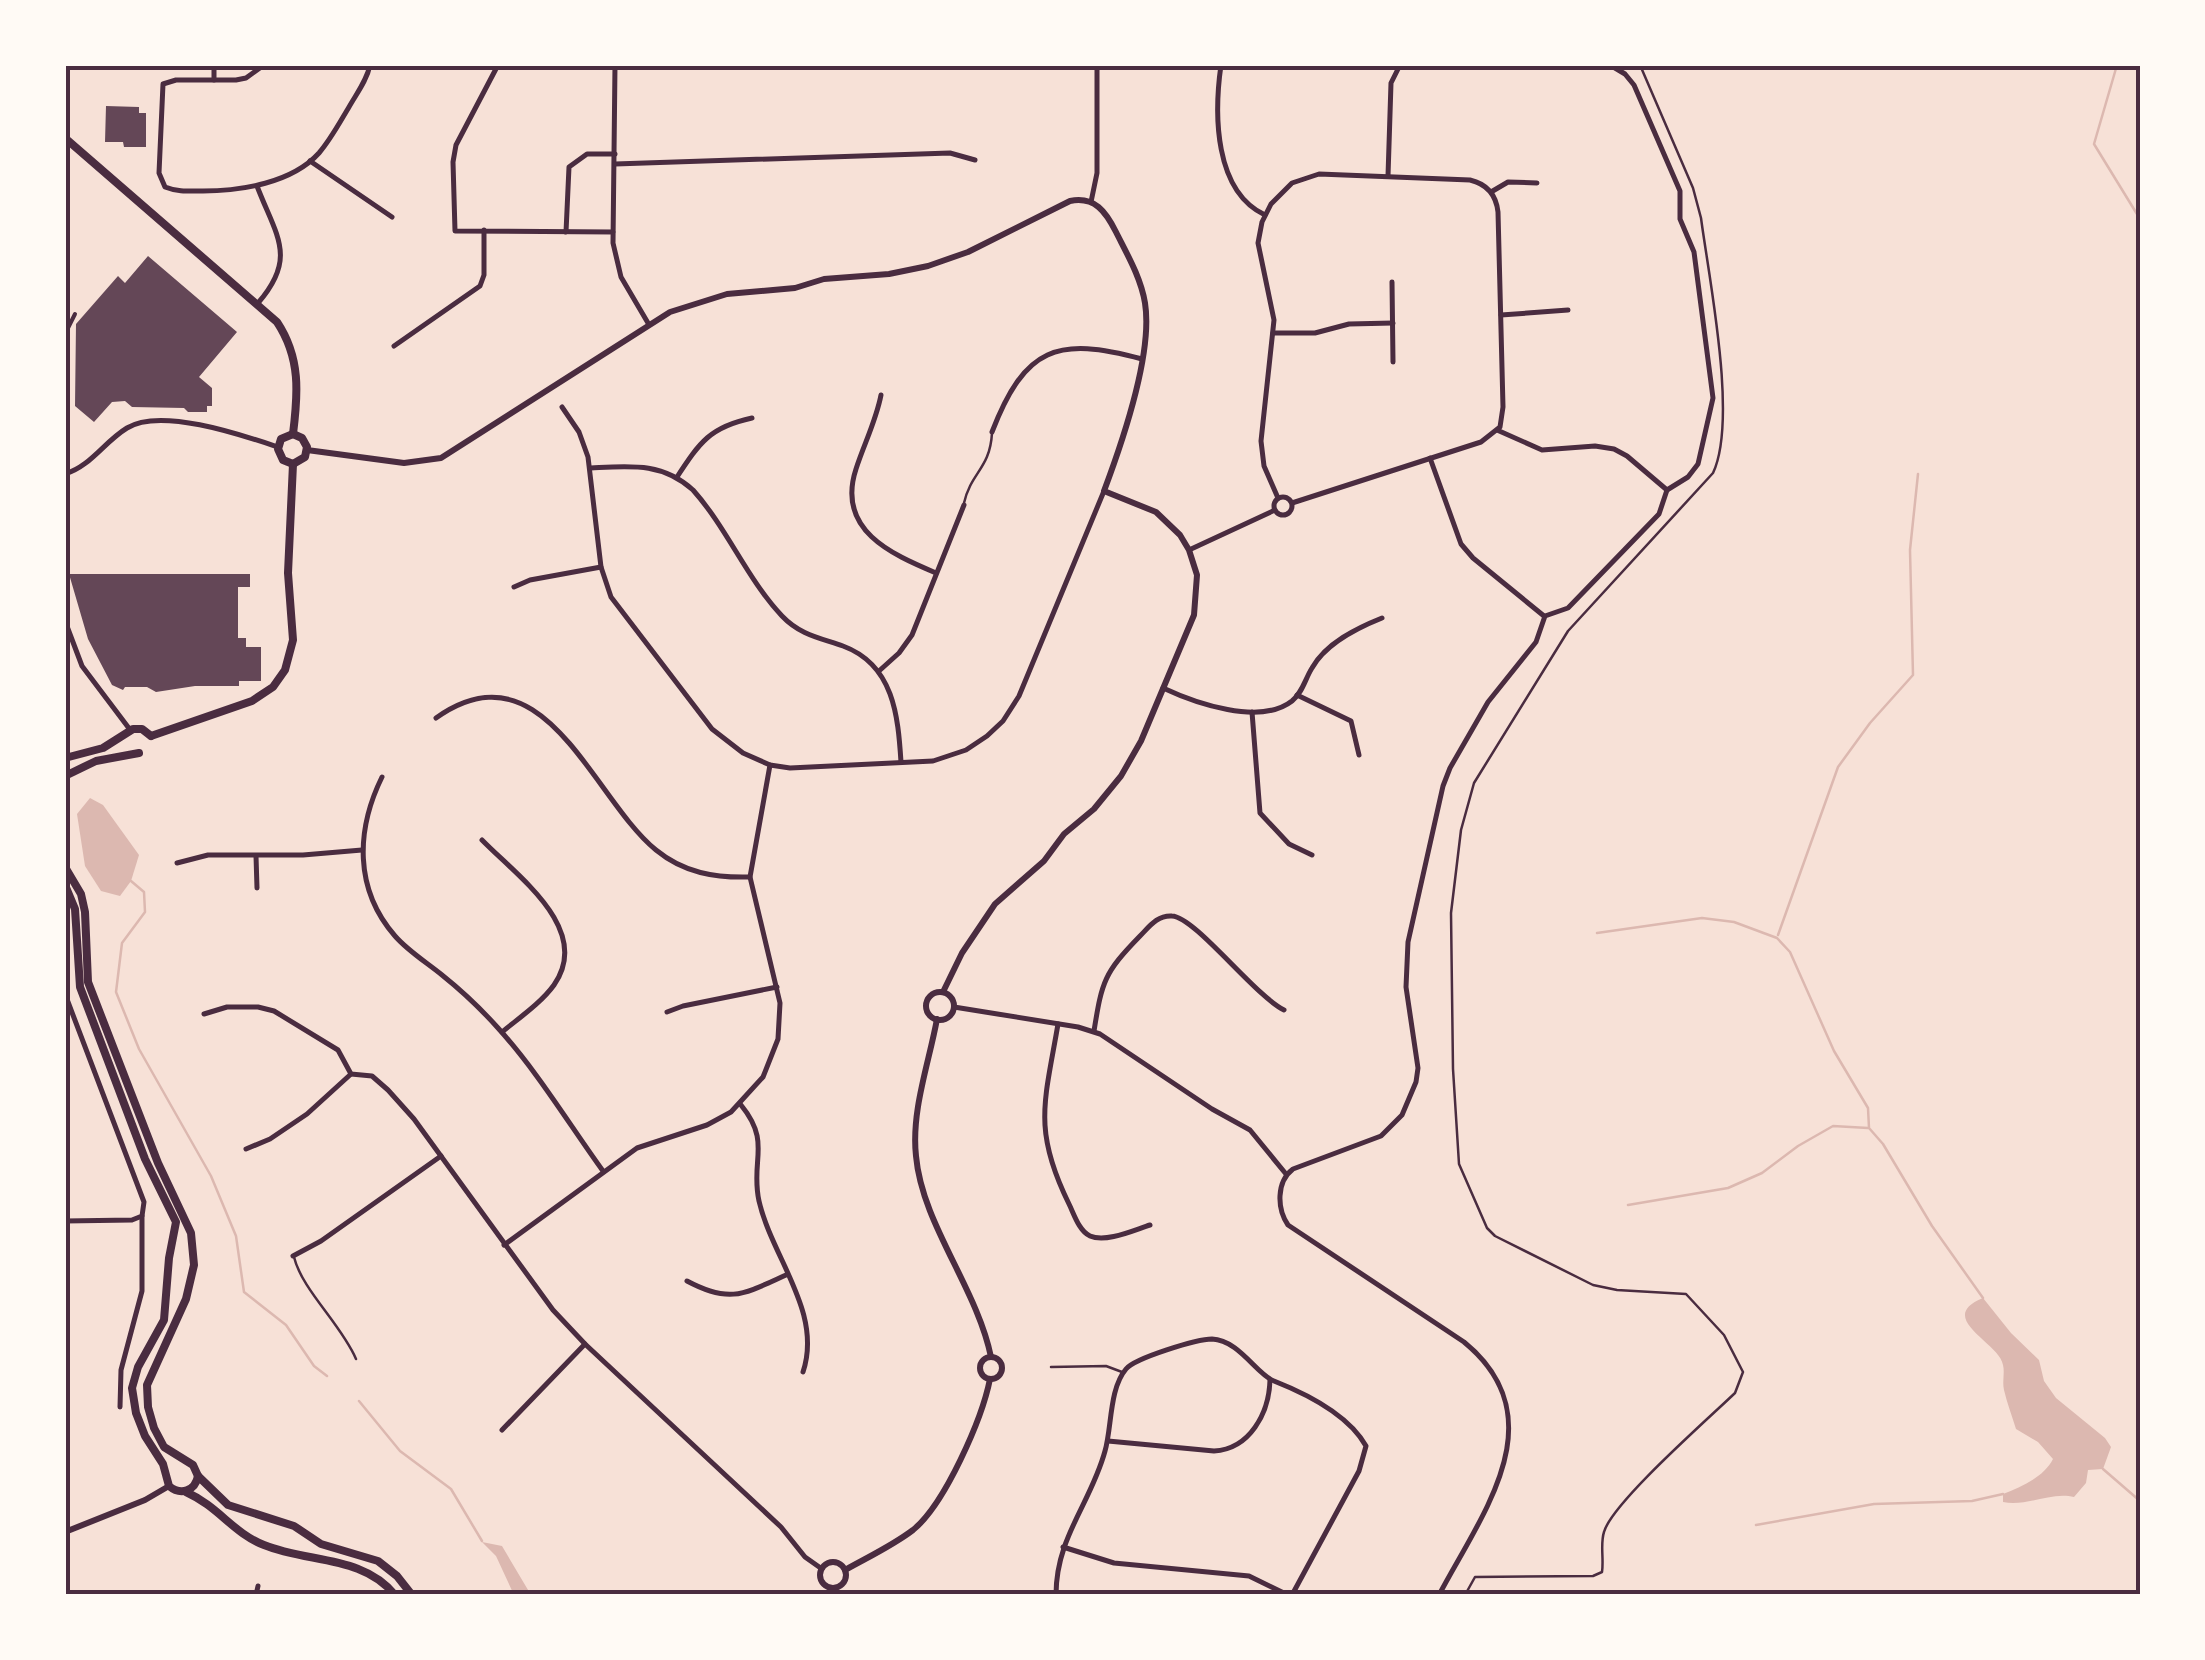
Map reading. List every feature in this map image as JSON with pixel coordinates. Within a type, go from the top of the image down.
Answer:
[{"type":"main road","points":[[65,138],[277,322],[293,353],[297,382],[293,434]]},
{"type":"main road","points":[[293,434],[302,438],[307,450],[302,461],[293,464],[283,460],[278,447],[293,434]]},
{"type":"main road","points":[[65,776],[250,702],[273,686],[285,670],[293,640],[288,574],[293,464]]},
{"type":"main road","points":[[65,758],[102,748],[142,728],[147,746]]},
{"type":"main road","points":[[129,733],[128,748],[147,746]]},
{"type":"main road","points":[[65,867],[85,912],[88,982],[158,1163],[190,1233],[194,1264],[186,1299],[149,1376],[146,1395],[150,1418],[160,1440],[182,1460],[194,1465],[198,1476],[218,1498],[238,1510],[294,1526],[325,1546],[378,1560],[412,1595]]},
{"type":"main road","points":[[65,885],[74,909],[80,987],[145,1159],[176,1222],[164,1320],[138,1367],[132,1388],[145,1436],[166,1472],[169,1486],[210,1503],[239,1532],[278,1551],[367,1572],[396,1595]]},
{"type":"main road","points":[[166,1472],[172,1463],[182,1460]]},
{"type":"main road","points":[[186,1492],[195,1486],[198,1476]]},
{"type":"street","points":[[214,65],[214,80]]},
{"type":"street","points":[[264,65],[246,78],[162,84],[161,183],[176,190],[227,191],[257,186],[310,161],[337,128],[370,65]]},
{"type":"street","points":[[498,65],[454,150],[455,231],[613,232]]},
{"type":"street","points":[[615,65],[613,232],[618,270],[648,323]]},
{"type":"street","points":[[1091,202],[1097,173],[1097,65]]},
{"type":"street","points":[[1221,65],[1219,122],[1225,161],[1239,198],[1265,215]]},
{"type":"street","points":[[1544,616],[1568,608],[1658,514],[1667,490],[1688,478],[1695,469],[1712,411],[1697,272],[1693,246],[1680,219],[1681,197],[1676,176],[1634,85],[1610,65]]},
{"type":"street","points":[[1388,176],[1392,80],[1397,66]]},
{"type":"street","points":[[616,164],[950,153],[975,160]]},
{"type":"street","points":[[566,232],[569,167],[587,154],[615,154]]},
{"type":"street","points":[[310,161],[392,217]]},
{"type":"street","points":[[1275,510],[1278,498],[1264,466],[1261,441],[1274,333],[1272,304],[1258,243],[1265,215],[1280,193],[1306,177],[1326,174],[1470,180],[1492,192],[1498,212],[1501,315],[1503,413],[1498,430],[1486,440],[1292,503]]},
{"type":"street","points":[[1492,192],[1508,182],[1537,183]]},
{"type":"street","points":[[257,186],[282,259],[279,276],[258,303]]},
{"type":"street","points":[[307,450],[404,463],[441,458],[648,323],[688,304],[727,294],[794,288],[824,279],[890,274],[928,266],[968,252],[1078,199],[1091,202],[1108,216],[1143,293],[1147,327],[1142,359],[1104,491],[1019,696],[988,736],[956,754],[932,761],[799,768],[770,765],[743,754],[712,729],[619,609],[601,567],[591,468],[579,432],[562,407]]},
{"type":"street","points":[[394,346],[480,286],[484,275],[484,230]]},
{"type":"street","points":[[1392,282],[1393,362]]},
{"type":"street","points":[[1501,315],[1568,310]]},
{"type":"street","points":[[65,383],[68,324],[75,314]]},
{"type":"street","points":[[1274,333],[1315,334],[1350,324],[1392,323]]},
{"type":"street","points":[[992,432],[1013,384],[1046,356],[1087,346],[1142,359]]},
{"type":"street","points":[[881,395],[854,474],[856,512],[865,530],[881,547],[936,573]]},
{"type":"street","points":[[677,477],[708,435],[728,423],[752,418]]},
{"type":"street","points":[[65,474],[87,463],[127,427],[147,420],[172,420],[278,447]]},
{"type":"street","points":[[1498,430],[1542,450],[1595,446],[1614,449],[1667,490]]},
{"type":"street","points":[[1430,458],[1456,534],[1467,552],[1544,616]]},
{"type":"street","points":[[591,468],[642,466],[677,477],[707,506],[782,617],[803,633],[854,651],[879,671],[896,708],[901,764]]},
{"type":"street","points":[[943,992],[962,953],[996,904],[1044,861],[1064,834],[1094,809],[1121,776],[1141,741],[1196,608],[1198,582],[1189,550],[1175,529],[1156,512],[1104,491]]},
{"type":"street","points":[[1278,498],[1292,503]]},
{"type":"street","points":[[1275,510],[1285,515],[1292,509],[1292,503]]},
{"type":"street","points":[[879,671],[912,635],[964,504]]},
{"type":"street","points":[[1189,550],[1275,510]]},
{"type":"street","points":[[514,587],[530,580],[601,567]]},
{"type":"street","points":[[1438,1595],[1504,1469],[1510,1423],[1502,1392],[1486,1364],[1470,1347],[1286,1222],[1281,1210],[1281,1189],[1286,1174],[1377,1138],[1402,1115],[1418,1073],[1406,986],[1408,942],[1443,786],[1488,702],[1536,642],[1544,616]]},
{"type":"street","points":[[1163,688],[1197,702],[1252,712],[1280,708],[1298,695],[1323,654],[1355,630],[1382,618]]},
{"type":"street","points":[[65,621],[82,666],[129,733]]},
{"type":"street","points":[[1298,695],[1351,722],[1359,755]]},
{"type":"street","points":[[436,718],[464,702],[484,699],[510,700],[534,710],[558,729],[656,850],[700,873],[750,877]]},
{"type":"street","points":[[1252,712],[1260,813],[1289,844],[1312,855]]},
{"type":"street","points":[[504,1245],[637,1148],[707,1125],[741,1105],[764,1077],[776,1046],[780,1016],[750,877],[770,765]]},
{"type":"street","points":[[382,777],[367,811],[362,850],[369,891],[392,933],[502,1032],[603,1171]]},
{"type":"street","points":[[482,840],[554,916],[565,945],[562,971],[552,989],[502,1032]]},
{"type":"street","points":[[177,863],[208,855],[362,850]]},
{"type":"street","points":[[256,855],[256,888]]},
{"type":"street","points":[[1171,906],[1171,916]]},
{"type":"street","points":[[1094,1032],[1102,984],[1110,968],[1155,922],[1171,916],[1186,922],[1266,1000],[1284,1010]]},
{"type":"street","points":[[667,1012],[777,988]]},
{"type":"street","points":[[943,992],[953,999],[954,1007],[946,1018],[937,1020],[927,1012],[926,1003],[931,995],[943,992]]},
{"type":"street","points":[[65,994],[144,1202],[142,1291],[121,1370],[120,1407]]},
{"type":"street","points":[[204,1014],[221,1008],[258,1007],[274,1011],[338,1050],[351,1074]]},
{"type":"street","points":[[954,1007],[1094,1032],[1250,1130],[1286,1174]]},
{"type":"street","points":[[845,1570],[898,1541],[932,1509],[977,1423],[990,1379],[1000,1374],[1002,1368],[992,1357],[982,1321],[926,1198],[917,1167],[916,1126],[937,1020]]},
{"type":"street","points":[[1058,1024],[1044,1106],[1045,1143],[1054,1174],[1088,1239],[1150,1226]]},
{"type":"street","points":[[246,1149],[270,1139],[306,1114],[351,1074],[366,1074],[382,1083],[554,1310],[585,1344],[781,1527],[805,1557],[822,1568]]},
{"type":"street","points":[[741,1105],[758,1130],[758,1196],[764,1221],[808,1327],[810,1349],[803,1372]]},
{"type":"street","points":[[293,1256],[322,1242],[441,1156]]},
{"type":"street","points":[[65,1221],[132,1220],[142,1216]]},
{"type":"street","points":[[687,1281],[708,1293],[730,1296],[788,1275]]},
{"type":"street","points":[[1056,1595],[1063,1547],[1070,1526],[1098,1470],[1123,1373],[1137,1361],[1213,1339],[1226,1343],[1270,1380],[1291,1386],[1341,1418],[1356,1430],[1366,1446],[1360,1467],[1290,1595],[1249,1576],[1114,1563],[1063,1547]]},
{"type":"street","points":[[502,1430],[585,1344]]},
{"type":"street","points":[[990,1379],[980,1368],[985,1359],[992,1357]]},
{"type":"street","points":[[1107,1442],[1214,1451],[1231,1448],[1250,1435],[1266,1406],[1270,1380]]},
{"type":"street","points":[[65,1532],[157,1495],[169,1486]]},
{"type":"street","points":[[822,1568],[836,1562],[845,1570]]},
{"type":"street","points":[[822,1568],[822,1584],[834,1592],[844,1584],[845,1570]]},
{"type":"street","points":[[256,1595],[258,1586]]},
{"type":"lane","points":[[964,504],[969,486],[988,459],[992,432]]},
{"type":"lane","points":[[293,1256],[302,1280],[321,1302],[356,1358]]},
{"type":"lane","points":[[1051,1367],[1110,1366],[1123,1373]]},
{"type":"path","points":[[1465,1595],[1474,1577],[1593,1576],[1602,1572],[1604,1530],[1616,1513],[1634,1489],[1735,1393],[1744,1372],[1724,1336],[1686,1294],[1594,1285],[1494,1236],[1481,1218],[1459,1164],[1451,913],[1461,830],[1474,783],[1568,630],[1713,473],[1720,451],[1724,406],[1701,218],[1694,188],[1640,65]]},
{"type":"shaded area","points":[[90,798],[103,805],[139,855],[131,881],[120,896],[101,891],[85,866],[77,814]]},
{"type":"shaded area","points":[[1983,1298],[2039,1360],[2044,1381],[2056,1398],[2111,1447],[2103,1469],[2088,1470],[2086,1483],[2074,1497],[2003,1502],[2003,1494],[2038,1476],[2053,1459],[2038,1442],[2016,1429],[1999,1357],[1967,1322],[1965,1314],[1970,1306]]},
{"type":"shaded area","points":[[482,1542],[502,1546],[531,1595],[514,1595],[496,1556]]},
{"type":"building","points":[[106,106],[139,107],[139,113],[146,113],[146,147],[105,142]]},
{"type":"building","points":[[148,256],[237,332],[199,377],[212,388],[212,406],[207,406],[207,412],[112,402],[94,422],[75,406],[76,324],[118,276],[125,283]]},
{"type":"building","points":[[69,574],[250,574],[250,587],[238,587],[238,638],[246,638],[246,647],[261,647],[261,681],[156,692],[147,687],[123,690],[112,685],[88,639]]},
{"type":"waterway","points":[[2117,65],[2094,144],[2140,219]]},
{"type":"waterway","points":[[1778,935],[1838,767],[1913,675],[1910,550],[1918,474]]},
{"type":"waterway","points":[[131,881],[144,892],[145,912],[122,943],[116,992],[139,1049],[211,1176],[236,1236],[244,1292],[286,1325],[314,1366],[327,1376]]},
{"type":"waterway","points":[[1597,933],[1702,918],[1734,922],[1777,938],[1790,952],[1834,1051],[1868,1108],[1869,1128],[1983,1298]]},
{"type":"waterway","points":[[1628,1205],[1728,1188],[1762,1173],[1833,1126],[1868,1128]]},
{"type":"waterway","points":[[359,1401],[400,1451],[451,1489],[482,1541]]},
{"type":"waterway","points":[[2103,1469],[2140,1501]]},
{"type":"waterway","points":[[1756,1525],[1874,1504],[1972,1501],[2003,1494]]}]
